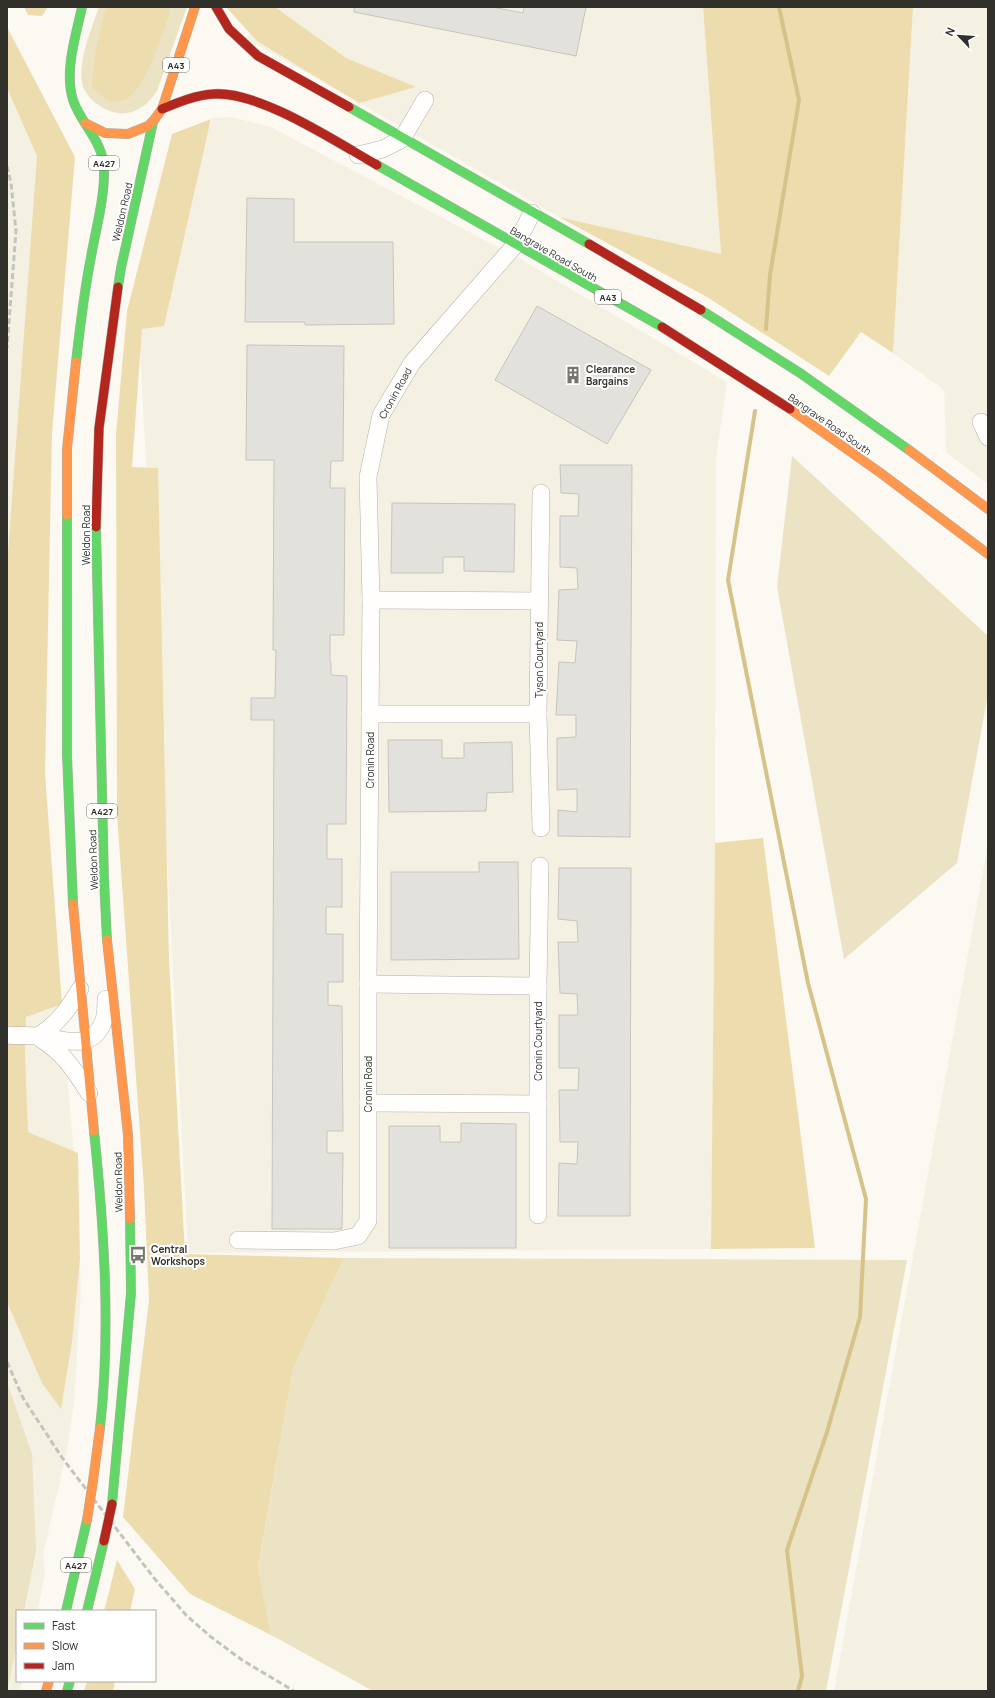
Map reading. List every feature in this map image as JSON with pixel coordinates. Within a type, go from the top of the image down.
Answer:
[{"type":"highway","name":"Weldon Road","points":[[66,1610],[87,1520],[93,1481],[101,1416],[105,1345],[102,1198],[90,1096],[72,897],[67,754],[68,449],[83,298],[104,185],[104,166],[101,151],[77,110],[71,92],[70,76],[82,7]]},
{"type":"highway","name":"A43","points":[[85,123],[100,131],[118,134],[134,133],[144,129],[153,122],[162,108],[195,7]]},
{"type":"highway","points":[[216,7],[229,29],[258,56],[683,299],[795,370],[908,447],[988,509]]},
{"type":"highway","name":"Bangrave Road South","points":[[162,108],[190,98],[201,96],[234,95],[281,111],[661,327],[772,397],[882,474],[988,554]]},
{"type":"highway","name":"Weldon Road","points":[[87,1610],[112,1504],[131,1293],[128,1135],[108,959],[104,880],[96,527],[100,428],[121,268],[153,122]]},
{"type":"street","points":[[358,155],[383,149],[402,139],[425,100]]},
{"type":"street","name":"Cronin Road","points":[[238,1240],[334,1241],[358,1236],[368,1221],[371,600],[368,477],[381,415],[412,363],[516,244],[532,212]]},
{"type":"street","points":[[981,422],[988,437]]},
{"type":"street","name":"Tyson Courtyard","points":[[540,493],[538,714],[541,828]]},
{"type":"street","points":[[371,600],[539,601]]},
{"type":"street","points":[[370,714],[538,714]]},
{"type":"street","name":"Cronin Courtyard","points":[[538,1215],[538,986],[540,866]]},
{"type":"street","points":[[7,1035],[38,1036],[72,1042],[85,1041],[98,1033],[105,1020],[108,959]]},
{"type":"street","points":[[368,984],[538,986]]},
{"type":"street","points":[[38,1036],[50,1029],[68,1008],[80,989]]},
{"type":"street","points":[[38,1036],[60,1052],[74,1068],[90,1096]]},
{"type":"street","points":[[368,1103],[538,1104]]},
{"type":"shaded area","points":[[24,7],[48,7],[42,16],[28,15]]},
{"type":"shaded area","points":[[99,7],[187,7],[157,91],[145,105],[137,110],[122,113],[114,112],[97,104],[85,92],[81,73],[82,64],[89,34]]},
{"type":"shaded area","points":[[107,7],[170,7],[170,13],[158,46],[141,83],[128,98],[110,102],[92,88],[96,47]]},
{"type":"shaded area","points":[[226,7],[275,7],[346,58],[416,87],[359,103],[257,41]]},
{"type":"shaded area","points":[[256,7],[703,7],[721,254],[559,217],[247,39]]},
{"type":"shaded area","points":[[703,7],[913,7],[893,353],[861,332],[829,376],[707,297],[559,217],[721,254]]},
{"type":"shaded area","points":[[913,7],[988,7],[988,484],[946,452],[944,390],[893,353]]},
{"type":"shaded area","points":[[7,27],[75,157],[52,433],[45,773],[62,1004],[26,1017],[25,1055],[28,1132],[78,1153],[80,1259],[72,1342],[61,1409],[42,1383],[7,1302],[7,567],[37,156],[7,88]]},
{"type":"shaded area","points":[[7,65],[54,159],[40,773],[74,1154],[81,1288],[74,1402],[67,1450],[43,1554],[45,1571],[38,1610],[16,1610],[16,1682],[23,1682],[20,1691],[7,1691]]},
{"type":"shaded area","points":[[232,117],[271,127],[524,261],[727,382],[716,458],[715,843],[711,1249],[188,1253],[139,331],[213,118]]},
{"type":"shaded area","points":[[211,119],[164,326],[142,329],[132,467],[158,468],[169,959],[185,1254],[344,1258],[293,1369],[258,1568],[271,1635],[190,1594],[123,1517],[149,1300],[144,1188],[117,815],[116,434],[127,311],[172,134]]},
{"type":"shaded area","points":[[792,456],[988,636],[988,694],[957,863],[844,959],[777,587]]},
{"type":"shaded area","points":[[763,838],[815,1248],[711,1249],[715,843]]},
{"type":"shaded area","points":[[988,844],[988,1691],[834,1691]]},
{"type":"shaded area","points":[[344,1258],[907,1260],[826,1691],[373,1691],[271,1635],[258,1569],[293,1369]]},
{"type":"shaded area","points":[[7,1382],[32,1454],[36,1551],[24,1610],[16,1610],[16,1649],[7,1691]]},
{"type":"shaded area","points":[[117,1560],[135,1589],[130,1610],[104,1610]]},
{"type":"shaded area","points":[[87,1682],[115,1682],[113,1691],[84,1691]]},
{"type":"building","points":[[354,7],[492,7],[523,13],[524,7],[586,7],[576,56],[354,12]]},
{"type":"building","points":[[247,198],[294,199],[294,242],[393,242],[394,324],[305,325],[305,322],[245,322]]},
{"type":"building","name":"Clearance Bargains","points":[[537,306],[651,370],[607,444],[495,380]]},
{"type":"building","points":[[247,345],[344,346],[343,461],[331,461],[330,488],[345,488],[344,635],[330,635],[330,662],[331,675],[347,676],[346,824],[327,824],[327,859],[342,859],[342,907],[326,907],[326,934],[343,934],[343,982],[328,982],[328,1005],[342,1006],[343,1131],[327,1131],[327,1153],[343,1153],[342,1229],[272,1229],[274,720],[251,720],[251,698],[275,698],[276,650],[273,650],[274,460],[246,460]]},
{"type":"building","points":[[560,465],[632,465],[630,837],[558,836],[558,810],[577,812],[577,789],[557,790],[557,738],[576,737],[576,715],[556,715],[559,662],[575,663],[577,641],[557,640],[559,590],[578,589],[577,568],[560,567],[560,516],[578,516],[579,494],[561,493]]},
{"type":"building","points":[[392,503],[515,504],[514,572],[464,571],[464,557],[443,557],[443,573],[391,573]]},
{"type":"building","points":[[388,740],[442,740],[442,758],[464,758],[464,743],[512,742],[513,792],[487,793],[486,811],[389,812]]},
{"type":"building","points":[[479,862],[518,862],[519,959],[391,960],[391,872],[479,872]]},
{"type":"building","points":[[559,868],[631,868],[630,1216],[558,1216],[559,1163],[577,1164],[578,1142],[560,1142],[559,1090],[578,1090],[579,1068],[559,1068],[559,1015],[578,1015],[577,994],[560,993],[558,942],[578,942],[577,921],[558,919]]},
{"type":"building","points":[[461,1123],[516,1124],[516,1248],[389,1248],[389,1126],[440,1126],[440,1142],[461,1142]]},
{"type":"waterway","points":[[766,329],[770,275],[799,100],[779,7]]},
{"type":"waterway","points":[[755,411],[728,580],[808,983],[866,1199],[860,1317],[827,1432],[787,1550],[802,1676],[798,1691]]},
{"type":"railway","points":[[7,166],[11,183],[16,231],[7,348]]},
{"type":"railway","points":[[7,1362],[23,1398],[63,1459],[154,1578],[186,1615],[211,1637],[242,1660],[294,1691]]},
{"type":"traffic: fast","points":[[76,362],[84,296],[102,201],[104,179],[103,158],[100,149],[77,109],[73,100],[71,89],[70,65],[82,7]]},
{"type":"traffic: fast","points":[[349,107],[589,244]]},
{"type":"traffic: fast","points":[[118,287],[153,122]]},
{"type":"traffic: fast","points":[[377,165],[662,327]]},
{"type":"traffic: fast","points":[[701,310],[800,373],[909,450]]},
{"type":"traffic: fast","points":[[67,515],[67,754],[73,904]]},
{"type":"traffic: fast","points":[[96,527],[104,880],[107,940]]},
{"type":"traffic: fast","points":[[94,1131],[101,1204],[106,1317],[100,1428]]},
{"type":"traffic: fast","points":[[112,1504],[131,1293],[130,1219]]},
{"type":"traffic: fast","points":[[66,1610],[87,1520]]},
{"type":"traffic: fast","points":[[87,1610],[104,1541]]},
{"type":"traffic: fast","points":[[67,1691],[70,1682]]},
{"type":"traffic: slow","points":[[85,123],[105,133],[128,134],[148,126],[154,120],[162,109],[195,7]]},
{"type":"traffic: slow","points":[[67,515],[67,449],[76,362]]},
{"type":"traffic: slow","points":[[790,409],[882,474],[988,554]]},
{"type":"traffic: slow","points":[[909,450],[988,509]]},
{"type":"traffic: slow","points":[[73,904],[94,1131]]},
{"type":"traffic: slow","points":[[107,940],[128,1135],[130,1219]]},
{"type":"traffic: slow","points":[[93,1481],[100,1428]]},
{"type":"traffic: slow","points":[[87,1520],[93,1481]]},
{"type":"traffic: slow","points":[[46,1691],[49,1682]]},
{"type":"traffic: jam","points":[[216,7],[229,29],[258,56],[349,107]]},
{"type":"traffic: jam","points":[[162,109],[194,97],[214,94],[233,95],[275,109],[320,132],[377,165]]},
{"type":"traffic: jam","points":[[589,244],[701,310]]},
{"type":"traffic: jam","points":[[96,527],[99,428],[118,287]]},
{"type":"traffic: jam","points":[[662,327],[790,409]]},
{"type":"traffic: jam","points":[[104,1541],[112,1504]]},
{"type":"place","name":"Clearance Bargains","points":[[573,375]]},
{"type":"place","name":"Central Workshops","points":[[138,1255]]}]
